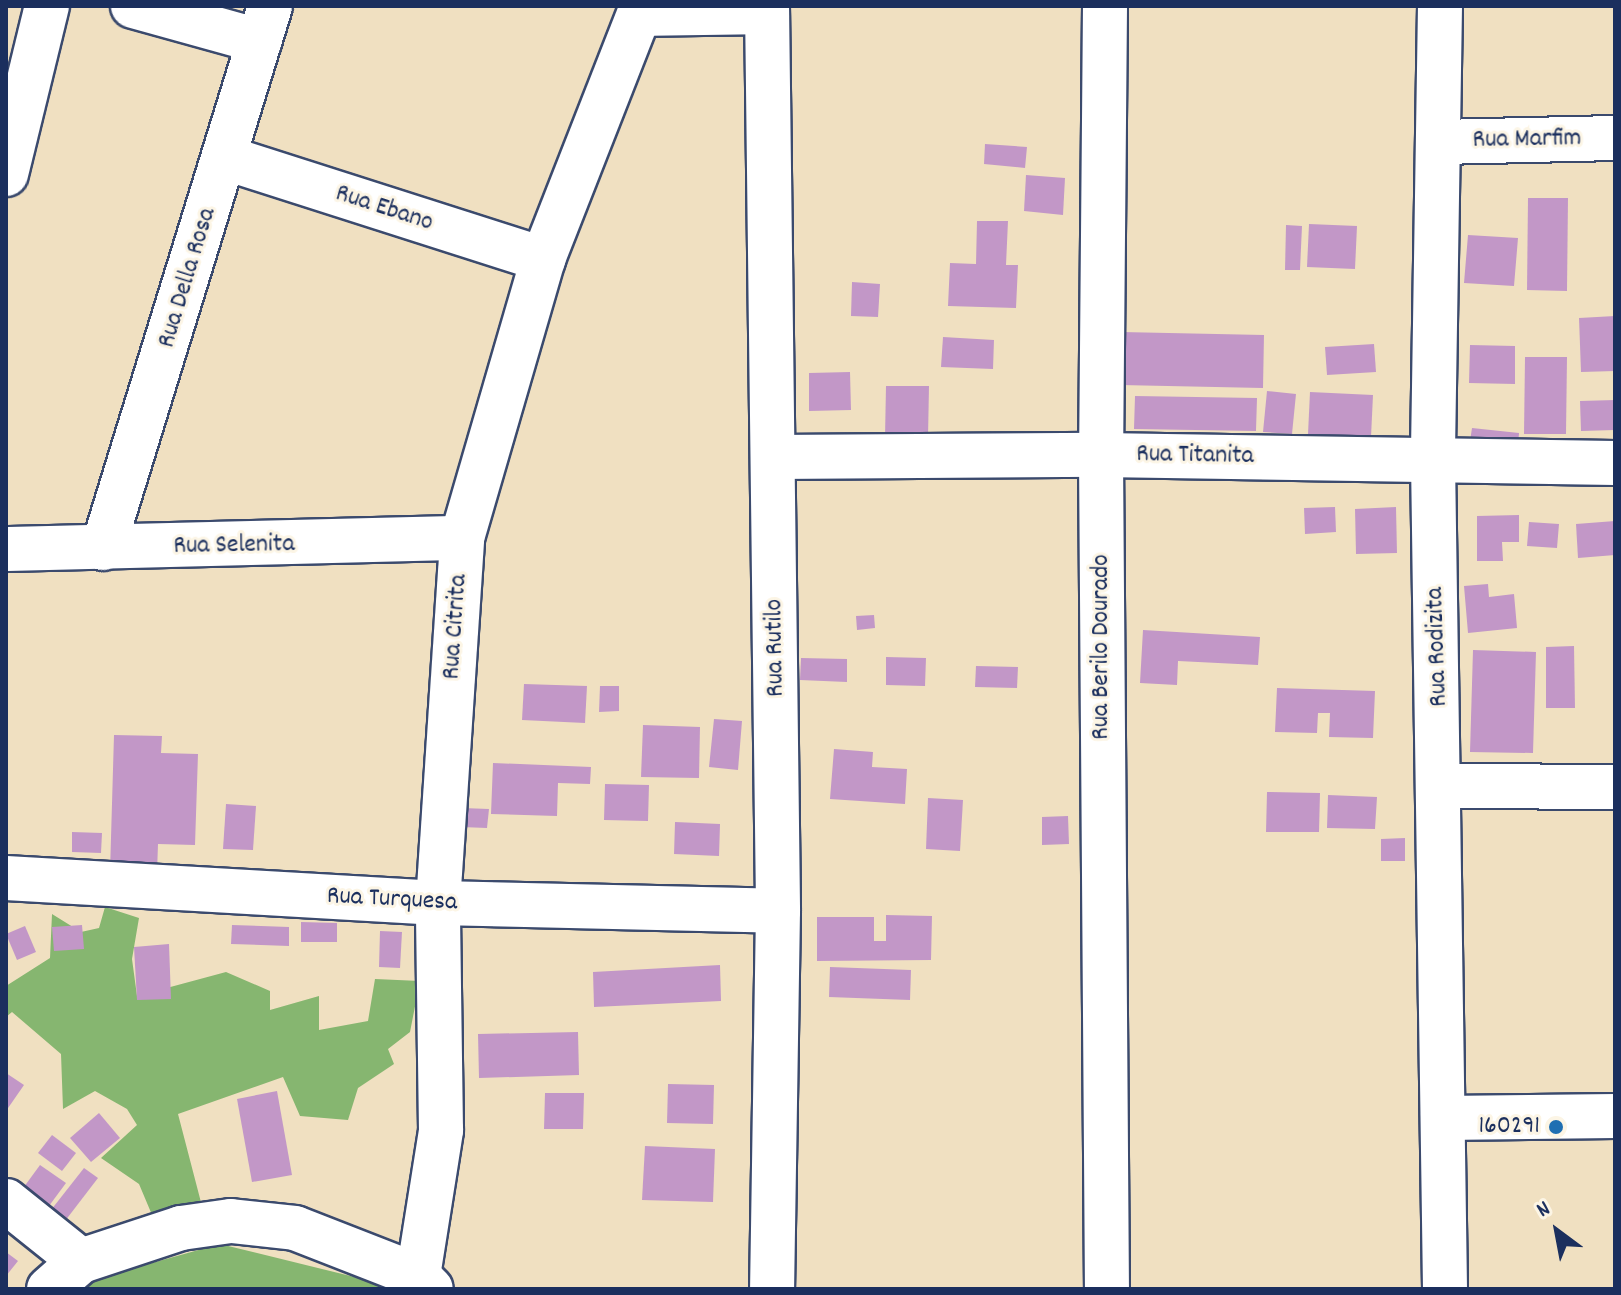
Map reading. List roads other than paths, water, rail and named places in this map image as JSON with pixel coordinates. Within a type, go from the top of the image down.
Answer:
[{"type":"street","points":[[6,174],[47,6]]},
{"type":"street","points":[[133,6],[265,24]]},
{"type":"street","name":"Rua Berilo Dourado","points":[[1105,6],[1101,455],[1107,1289]]},
{"type":"street","name":"Rua Rodizita","points":[[1440,6],[1433,460],[1442,786],[1445,1289]]},
{"type":"street","points":[[641,10],[767,9]]},
{"type":"street","name":"Rua Rutilo","points":[[767,9],[778,911],[772,1289]]},
{"type":"street","name":"Rua Citrita","points":[[424,1282],[441,1130],[438,903],[462,538],[543,259],[641,10]]},
{"type":"street","name":"Rua Della Rosa","points":[[103,548],[265,24]]},
{"type":"street","name":"Rua Marfim","points":[[1440,142],[1615,138]]},
{"type":"street","name":"Rua Ebano","points":[[226,158],[543,259]]},
{"type":"street","name":"Rua Titanita","points":[[774,457],[1101,455],[1615,463]]},
{"type":"street","name":"Rua Selenita","points":[[6,549],[462,538]]},
{"type":"street","points":[[1442,786],[1615,787]]},
{"type":"street","name":"Rua Turquesa","points":[[6,878],[438,903],[778,911]]},
{"type":"street","points":[[1443,1118],[1615,1116]]},
{"type":"street","points":[[6,1201],[81,1261]]},
{"type":"street","points":[[49,1289],[81,1261],[181,1228],[231,1221],[295,1228],[424,1282]]},
{"type":"place","name":"160291","points":[[1556,1127]]}]
